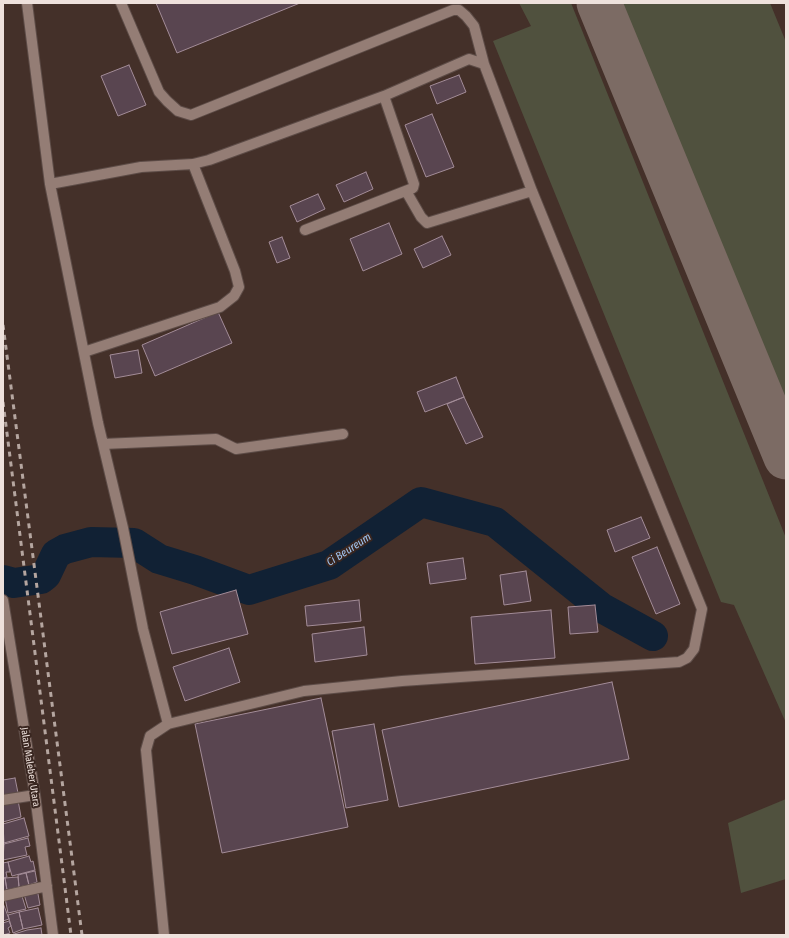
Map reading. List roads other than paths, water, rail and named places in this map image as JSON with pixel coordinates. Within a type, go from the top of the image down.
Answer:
[{"type":"street","points":[[27,3],[50,184],[103,444],[123,528],[143,629],[168,724]]},
{"type":"street","points":[[121,3],[159,92],[167,102],[178,111],[191,115],[453,10],[459,10],[474,26],[484,64],[532,191],[702,609],[694,649],[687,658],[679,662],[402,681],[304,692],[168,724],[150,736],[146,750],[164,935]]},
{"type":"street","points":[[50,184],[141,167],[194,164],[209,160],[384,96],[469,60],[484,64]]},
{"type":"street","points":[[304,230],[406,192],[413,188],[414,184],[384,96]]},
{"type":"street","points":[[84,352],[220,307],[234,296],[239,287],[235,271],[194,164]]},
{"type":"street","points":[[406,192],[420,218],[427,223],[532,191]]},
{"type":"street","points":[[103,444],[216,439],[236,449],[343,434]]},
{"type":"street","name":"Jalan Maleber Utara","points":[[3,600],[35,795],[53,935]]},
{"type":"street","points":[[3,800],[35,795]]},
{"type":"street","points":[[3,896],[47,886]]},
{"type":"waterway","name":"Ci Beureum","points":[[3,580],[14,583],[41,579],[46,575],[56,554],[65,549],[91,542],[134,543],[159,559],[195,570],[249,590],[329,565],[421,502],[495,522],[602,608],[653,636]]},
{"type":"railway","points":[[3,325],[82,935]]},
{"type":"railway","points":[[3,402],[71,935]]}]
